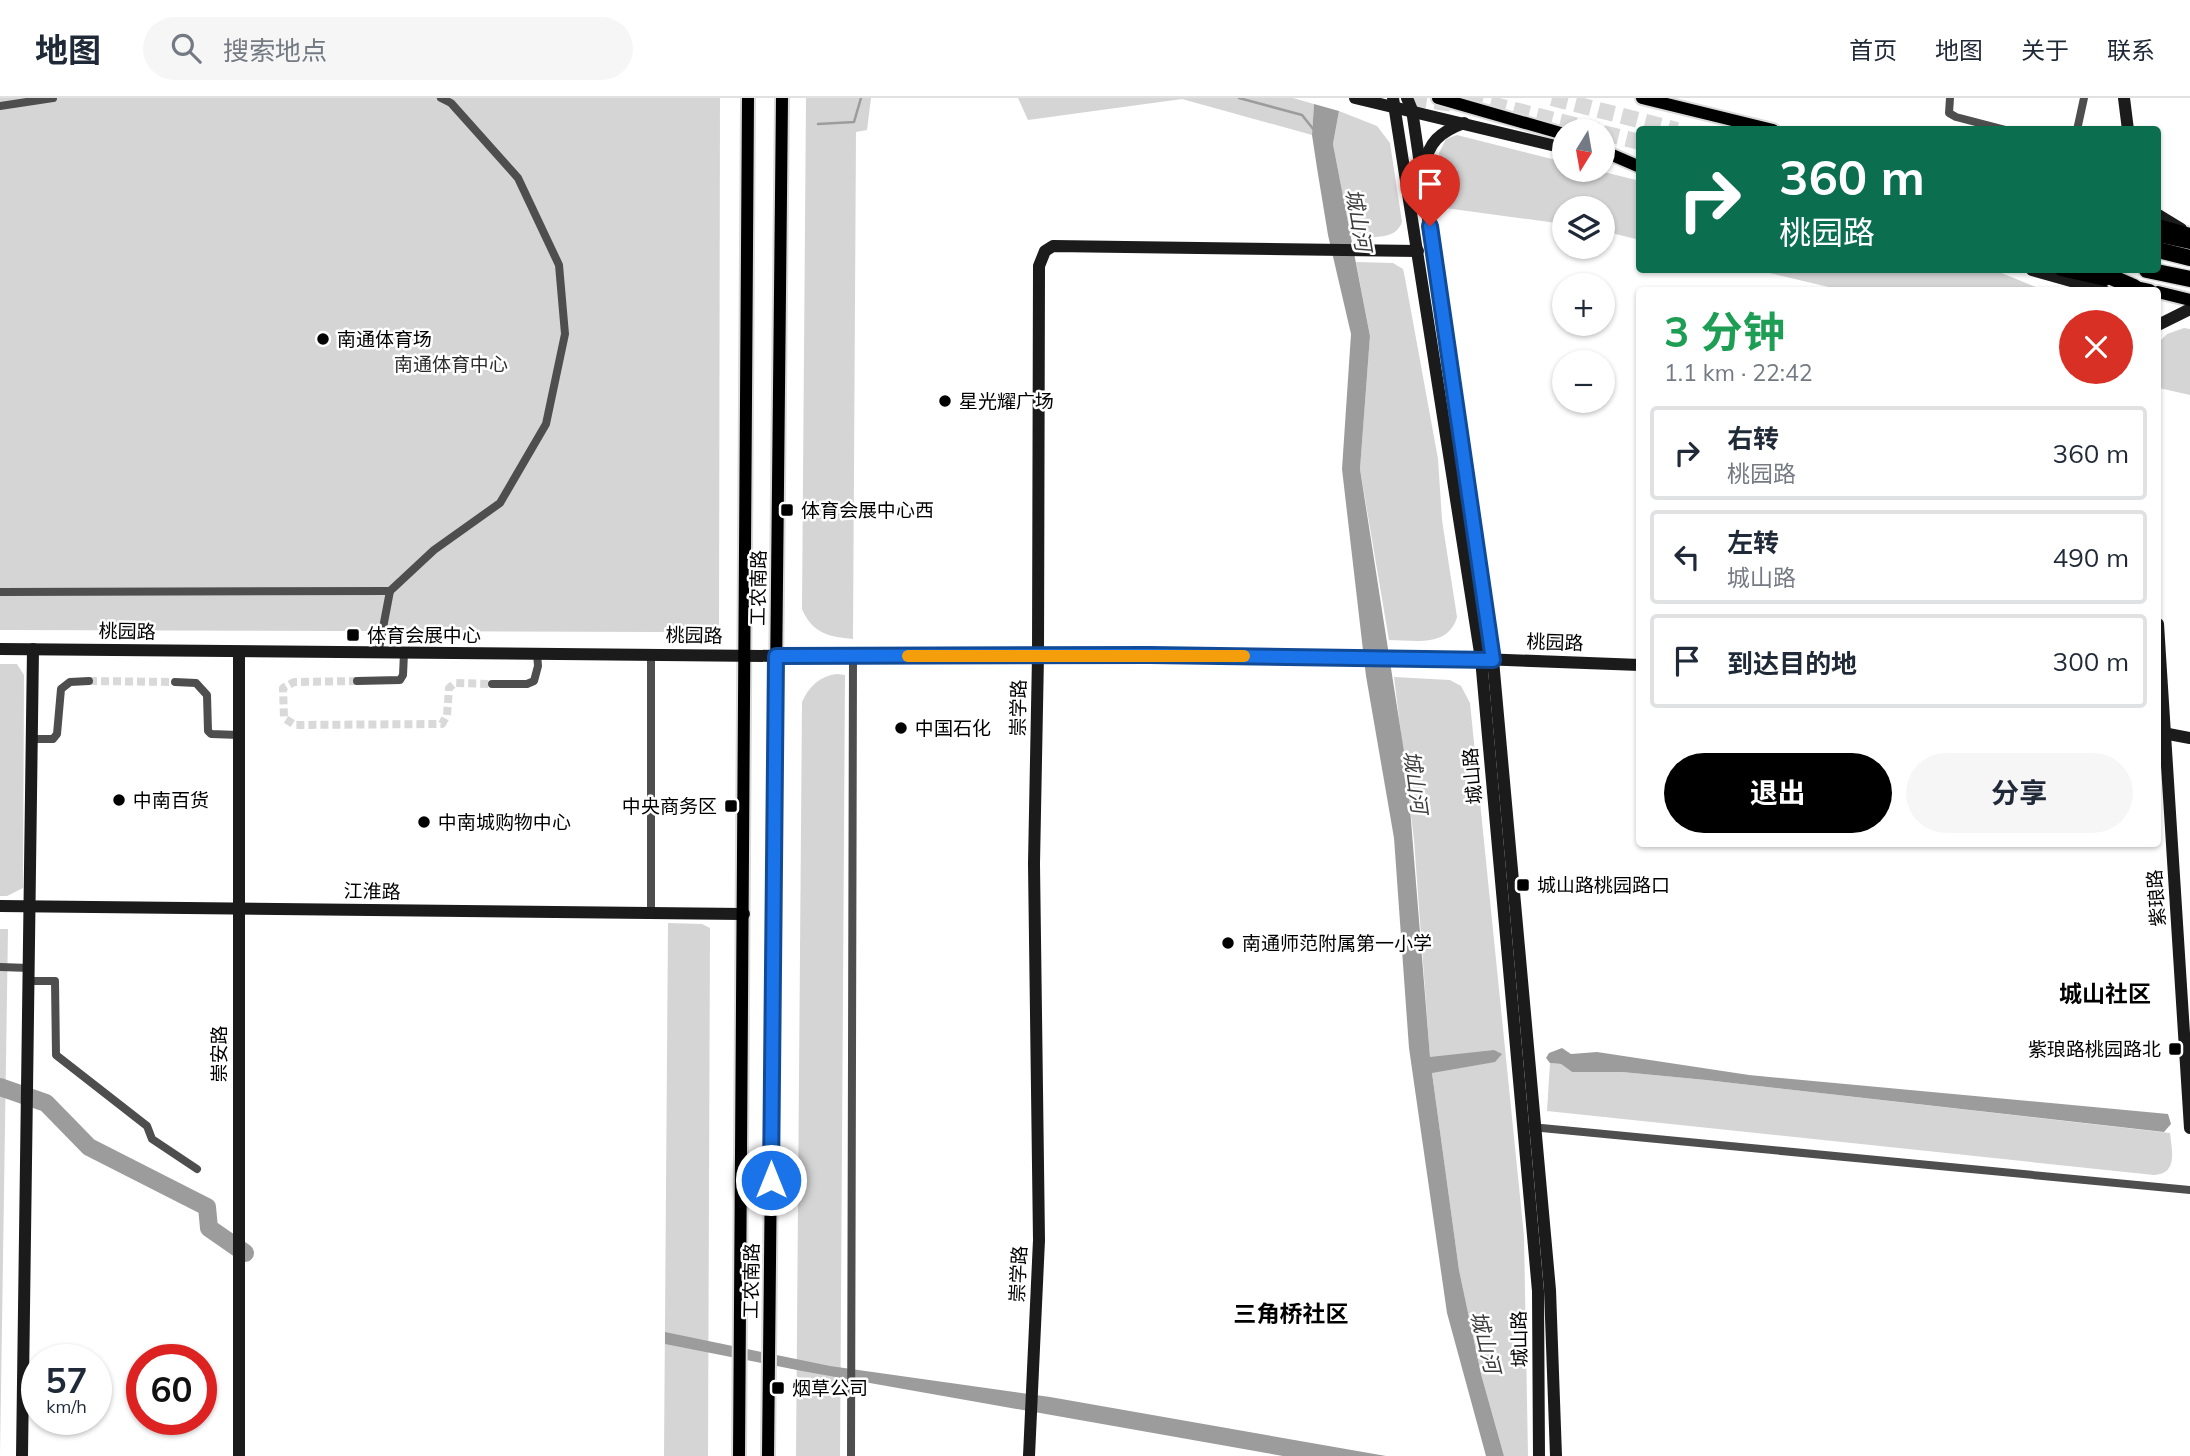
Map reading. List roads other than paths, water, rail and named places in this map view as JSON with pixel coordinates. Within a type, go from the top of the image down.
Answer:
[{"type":"highway","points":[[2161,234],[2189,236]]},
{"type":"highway","points":[[2161,251],[2190,258]]},
{"type":"highway","points":[[2102,273],[2137,287]]},
{"type":"highway","points":[[2161,273],[2190,279]]},
{"type":"main road","name":"工农南路","points":[[739,1456],[748,98]]},
{"type":"main road","name":"工农南路","points":[[768,1456],[782,98]]},
{"type":"main road","points":[[1438,98],[1552,131]]},
{"type":"main road","points":[[1463,98],[1481,110]]},
{"type":"main road","points":[[1642,98],[1757,126]]},
{"type":"main road","points":[[1615,157],[1636,167]]},
{"type":"main road","points":[[2161,226],[2189,236]]},
{"type":"main road","points":[[2074,273],[2133,287]]},
{"type":"main road","points":[[2161,293],[2190,300]]},
{"type":"street","points":[[0,106],[52,98]]},
{"type":"street","points":[[378,654],[390,591],[434,550],[500,503],[546,424],[565,334],[559,265],[518,178],[451,103],[442,98]]},
{"type":"street","points":[[1355,98],[1410,104],[1464,123],[1552,145]]},
{"type":"street","points":[[1950,98],[1949,113],[1991,126]]},
{"type":"street","points":[[2078,126],[2084,98]]},
{"type":"street","points":[[2124,98],[2125,126]]},
{"type":"street","name":"城山路","points":[[1394,102],[1487,659],[1522,1127],[1538,1291],[1539,1456]]},
{"type":"street","name":"城山路","points":[[1410,104],[1487,659],[1536,1126],[1550,1290],[1556,1456]]},
{"type":"street","points":[[1422,179],[1426,153],[1433,141],[1444,131],[1464,123]]},
{"type":"street","points":[[1615,161],[1636,167]]},
{"type":"street","points":[[2161,217],[2189,236]]},
{"type":"street","name":"崇学路","points":[[1029,1456],[1039,1240],[1034,864],[1038,656],[1039,266],[1045,251],[1054,246],[1418,251]]},
{"type":"street","points":[[2043,273],[2092,287]]},
{"type":"street","points":[[2161,324],[2190,309]]},
{"type":"street","points":[[0,592],[390,591]]},
{"type":"street","name":"桃园路","points":[[0,649],[745,656],[1150,655],[1487,659],[1636,664]]},
{"type":"street","points":[[22,1456],[33,649]]},
{"type":"street","name":"崇安路","points":[[239,652],[239,1456]]},
{"type":"street","points":[[356,681],[400,680],[403,675],[404,653]]},
{"type":"street","points":[[492,684],[527,684],[534,681],[538,666],[537,653]]},
{"type":"street","points":[[651,654],[651,914]]},
{"type":"street","points":[[851,1456],[853,656]]},
{"type":"street","points":[[32,739],[53,739],[57,734],[61,689],[69,682],[89,681]]},
{"type":"street","points":[[175,682],[196,683],[207,695],[208,731],[211,734],[239,735]]},
{"type":"street","points":[[2161,733],[2190,738]]},
{"type":"street","name":"紫琅路","points":[[2161,742],[2184,939],[2190,1128]]},
{"type":"street","name":"江淮路","points":[[0,906],[744,914]]},
{"type":"street","points":[[0,967],[55,981],[56,1055],[147,1126],[152,1139],[197,1169]]},
{"type":"street","points":[[1522,1127],[1536,1126],[2190,1190]]},
{"type":"waterway","points":[[818,124],[854,122],[861,98]]},
{"type":"waterway","points":[[1239,98],[1302,115],[1314,130]]},
{"type":"waterway","points":[[0,1087],[46,1103],[89,1147],[207,1207],[209,1228],[245,1253]]},
{"type":"tunnel","points":[[1411,98],[1453,104]]},
{"type":"tunnel","points":[[1467,98],[1552,119]]},
{"type":"tunnel","points":[[1552,98],[1661,126]]},
{"type":"tunnel","points":[[1615,136],[1636,141]]},
{"type":"tunnel","points":[[89,681],[175,682]]},
{"type":"tunnel","points":[[357,681],[294,682],[283,688],[284,718],[295,725],[442,724],[447,715],[449,688],[455,683],[492,684]]},
{"type":"place","name":"南通体育场","points":[[323,339]]},
{"type":"place","name":"星光耀广场","points":[[945,401]]},
{"type":"place","name":"体育会展中心西","points":[[787,510]]},
{"type":"place","name":"体育会展中心","points":[[353,635]]},
{"type":"place","name":"中国石化","points":[[901,728]]},
{"type":"place","name":"中南百货","points":[[119,800]]},
{"type":"place","name":"中央商务区","points":[[731,806]]},
{"type":"place","name":"中南城购物中心","points":[[424,822]]},
{"type":"place","name":"城山路桃园路口","points":[[1523,885]]},
{"type":"place","name":"南通师范附属第一小学","points":[[1228,943]]},
{"type":"place","name":"紫琅路桃园路北","points":[[2175,1049]]},
{"type":"place","name":"烟草公司","points":[[778,1388]]},
{"type":"district","name":"城山社区","points":[[2105,994]]},
{"type":"district","name":"三角桥社区","points":[[1291,1314]]},
{"type":"water label","name":"城山河","points":[[1358,220]]},
{"type":"water label","name":"城山河","points":[[1415,782]]},
{"type":"water label","name":"城山河","points":[[1485,1342]]},
{"type":"park label","name":"南通体育中心","points":[[451,364]]}]
